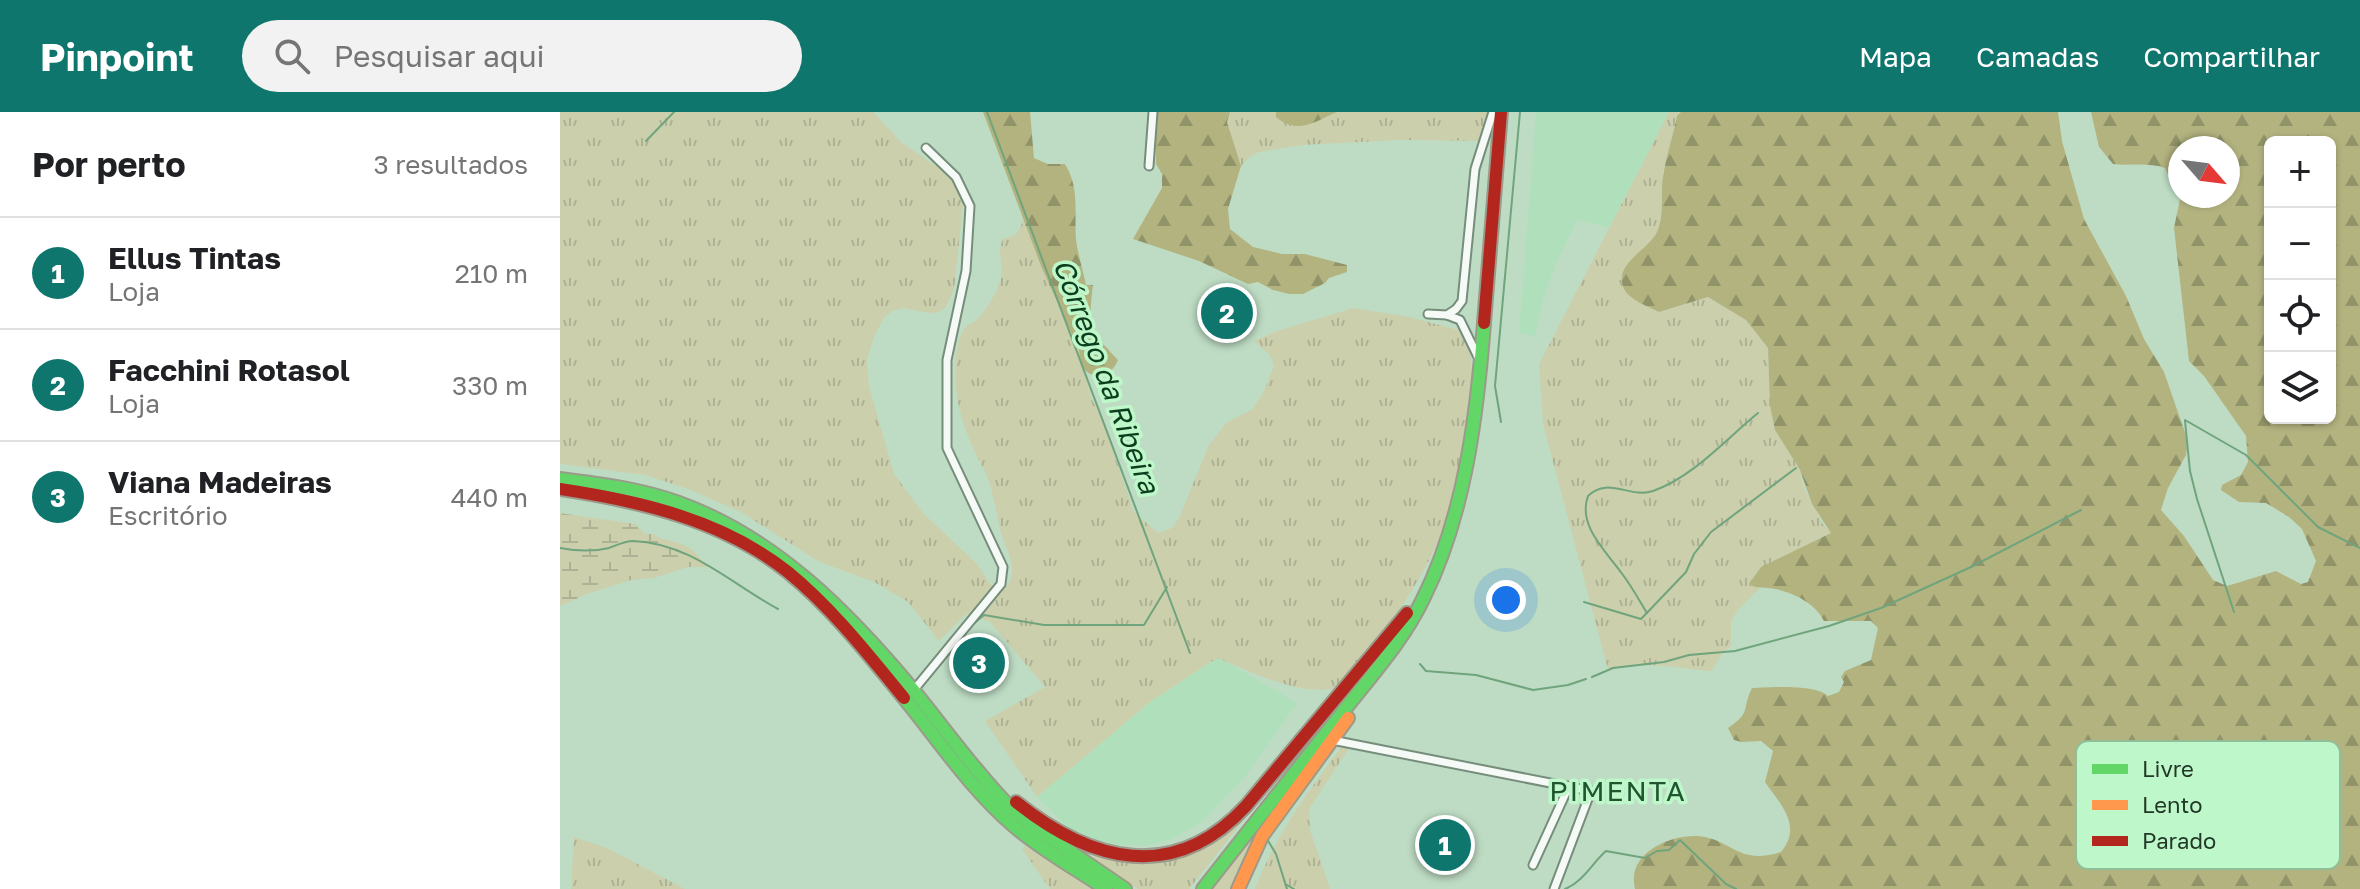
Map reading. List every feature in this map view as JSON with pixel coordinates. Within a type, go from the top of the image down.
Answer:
[{"type":"highway","points":[[1238,889],[1262,836],[1400,643],[1430,584],[1456,514],[1481,364],[1501,112]]},
{"type":"highway","points":[[560,479],[619,487],[681,504],[723,522],[773,550],[820,588],[913,691],[997,794],[1020,816],[1125,889]]},
{"type":"highway","points":[[560,489],[619,498],[677,512],[743,542],[783,569],[827,608],[1000,814],[1038,844],[1106,889]]},
{"type":"highway","points":[[1194,889],[1377,655],[1407,613],[1444,549]]},
{"type":"highway","points":[[1203,889],[1392,649],[1430,584]]},
{"type":"highway","points":[[938,722],[1012,798],[1063,836],[1120,857],[1142,858],[1174,853],[1211,837],[1239,814],[1407,613]]},
{"type":"street","points":[[1149,166],[1153,112]]},
{"type":"street","points":[[1447,315],[1462,301],[1475,169],[1493,112]]},
{"type":"street","points":[[913,691],[1001,584],[1003,567],[947,448],[947,360],[966,271],[970,206],[956,177],[926,148]]},
{"type":"street","points":[[1428,314],[1447,315],[1460,320],[1481,364]]},
{"type":"street","points":[[1332,740],[1591,791],[1554,889]]},
{"type":"street","points":[[1533,865],[1569,786]]},
{"type":"shaded area","points":[[1536,112],[1669,112],[1609,228],[1577,220],[1555,266],[1535,337],[1519,332]]},
{"type":"shaded area","points":[[1218,657],[1297,703],[1245,777],[1200,823],[1170,840],[1145,846],[1109,844],[1068,828],[1037,797],[1150,702]]},
{"type":"green space","points":[[560,112],[873,112],[902,143],[946,173],[961,191],[963,206],[954,289],[946,307],[939,312],[904,308],[892,311],[883,319],[867,360],[869,386],[894,474],[923,513],[977,564],[991,585],[1000,588],[1008,585],[1012,573],[1011,562],[989,482],[960,412],[956,358],[964,329],[982,314],[998,286],[1003,239],[1017,233],[1023,218],[1079,350],[1092,400],[1100,413],[1134,512],[1158,533],[1172,528],[1179,518],[1209,445],[1226,423],[1253,409],[1264,391],[1274,366],[1270,355],[1254,341],[1353,308],[1409,317],[1462,331],[1470,352],[1471,371],[1462,457],[1449,514],[1435,549],[1399,610],[1343,687],[1327,690],[1295,687],[1217,658],[1150,702],[1037,797],[985,721],[1045,687],[990,622],[966,614],[939,641],[908,602],[876,583],[818,561],[741,512],[688,489],[645,475],[560,464]]},
{"type":"green space","points":[[983,112],[1030,112],[1034,158],[1048,164],[1065,164],[1070,173],[1075,191],[1078,251],[1086,285],[1093,285],[1093,327],[1118,360],[1104,375],[1090,374],[1082,366],[1079,350],[1041,266]]},
{"type":"green space","points":[[1156,112],[1230,112],[1227,122],[1241,166],[1228,209],[1230,229],[1253,247],[1282,254],[1305,254],[1347,265],[1347,272],[1329,278],[1303,294],[1289,294],[1258,282],[1248,284],[1199,261],[1133,239],[1162,188],[1162,174],[1156,164]]},
{"type":"green space","points":[[1230,112],[1276,112],[1276,117],[1304,126],[1337,112],[1491,112],[1489,141],[1398,140],[1303,145],[1259,152],[1241,166],[1227,122]]},
{"type":"green space","points":[[1276,112],[1337,112],[1299,126],[1284,122],[1276,117]]},
{"type":"green space","points":[[1669,112],[1681,112],[1677,116],[1663,172],[1662,220],[1656,235],[1636,256],[1633,299],[1659,312],[1708,297],[1746,320],[1768,348],[1770,406],[1775,430],[1800,470],[1804,488],[1823,524],[1832,533],[1813,541],[1755,588],[1760,588],[1737,611],[1731,622],[1731,646],[1723,652],[1712,671],[1647,665],[1608,670],[1543,424],[1539,364]]},
{"type":"green space","points":[[1681,112],[2058,112],[2062,141],[2084,219],[2126,296],[2144,339],[2164,372],[2188,441],[2186,455],[2168,488],[2161,510],[2184,536],[2213,580],[2227,586],[2276,571],[2301,584],[2308,582],[2316,561],[2302,529],[2266,503],[2239,502],[2221,490],[2222,485],[2241,475],[2248,462],[2246,436],[2204,376],[2189,361],[2174,228],[2178,208],[2240,208],[2240,136],[2168,136],[2168,174],[2165,168],[2153,165],[2113,164],[2099,147],[2091,112],[2360,112],[2360,889],[1635,889],[1634,877],[1643,857],[1662,843],[1674,839],[1709,838],[1754,856],[1781,852],[1790,833],[1790,824],[1765,782],[1773,751],[1761,741],[1734,740],[1728,728],[1743,714],[1752,688],[1803,688],[1828,696],[1839,692],[1845,671],[1871,660],[1878,628],[1871,621],[1824,621],[1814,608],[1800,598],[1784,591],[1749,584],[1761,567],[1831,533],[1812,504],[1800,470],[1775,430],[1770,406],[1768,348],[1746,320],[1708,297],[1659,312],[1636,301],[1624,288],[1622,275],[1625,268],[1657,232],[1662,212],[1663,177],[1677,116]]},
{"type":"green space","points":[[560,513],[635,524],[645,534],[688,547],[708,567],[688,567],[654,578],[631,580],[560,606]]},
{"type":"green space","points":[[1347,739],[1360,746],[1349,748],[1309,809],[1310,830],[1330,889],[1255,889],[1284,829]]},
{"type":"green space","points":[[1301,747],[1189,889],[1138,889],[1093,858],[1095,854],[1118,860],[1215,841],[1231,829]]},
{"type":"green space","points":[[1314,753],[1235,889],[1208,889]]},
{"type":"green space","points":[[574,837],[609,849],[685,889],[571,889]]},
{"type":"green space","points":[[1025,846],[1091,889],[1050,889],[1022,849]]},
{"type":"waterway","points":[[646,141],[674,112]]},
{"type":"waterway","name":"Córrego da Ribeira","points":[[987,112],[1190,653]]},
{"type":"waterway","points":[[1501,422],[1495,386],[1520,112]]},
{"type":"waterway","points":[[1647,613],[1595,538],[1587,518],[1588,496],[1604,488],[1645,493],[1668,485],[1708,457],[1758,413]]},
{"type":"waterway","points":[[2185,420],[2246,455],[2318,527],[2360,548]]},
{"type":"waterway","points":[[2185,421],[2190,471],[2197,499],[2234,612]]},
{"type":"waterway","points":[[1584,602],[1641,619],[1686,572],[1694,554],[1711,532],[1796,468]]},
{"type":"waterway","points":[[1592,677],[1613,668],[1735,651],[1829,626],[1881,608],[1971,567],[2081,510]]},
{"type":"waterway","points":[[560,548],[596,550],[624,542],[654,543],[709,566],[778,609]]},
{"type":"waterway","points":[[972,625],[984,615],[1044,625],[1144,625],[1167,587]]},
{"type":"waterway","points":[[1420,664],[1426,671],[1476,675],[1533,690],[1586,679]]},
{"type":"waterway","name":"Córrego da Ribeira","points":[[1267,839],[1276,854],[1287,889]]},
{"type":"waterway","points":[[1565,889],[1582,877],[1606,851],[1645,858],[1657,851],[1669,850],[1680,840],[1726,884],[1736,889]]},
{"type":"waterway","name":"Córrego da Ribeira","points":[[1287,885],[1294,889]]},
{"type":"traffic: fast","points":[[1203,889],[1386,658],[1423,599],[1449,533],[1467,464],[1484,323]]},
{"type":"traffic: fast","points":[[560,479],[665,498],[714,518],[779,557],[837,606],[864,634],[1007,804],[1034,827],[1125,889]]},
{"type":"traffic: fast","points":[[904,698],[998,812],[1036,843],[1106,889]]},
{"type":"traffic: slow","points":[[1238,889],[1262,836],[1348,718]]},
{"type":"traffic: jam","points":[[1484,323],[1501,112]]},
{"type":"traffic: jam","points":[[560,489],[620,500],[680,516],[708,526],[763,554],[820,601],[904,698]]},
{"type":"traffic: jam","points":[[1016,802],[1044,823],[1073,839],[1103,850],[1132,856],[1161,855],[1190,847],[1219,831],[1246,806],[1407,613]]},
{"type":"place","name":"Facchini Rotasol","points":[[1227,313]]},
{"type":"place","name":"Viana Madeiras","points":[[979,663]]},
{"type":"place","name":"Ellus Tintas","points":[[1445,845]]},
{"type":"district","name":"PIMENTA","points":[[1618,790]]}]
